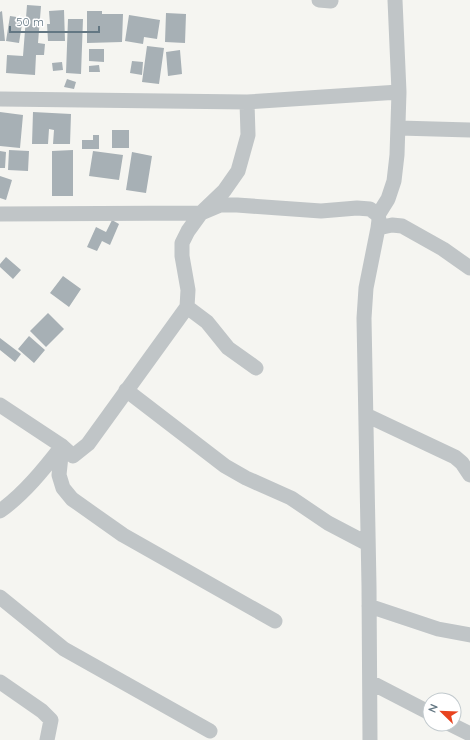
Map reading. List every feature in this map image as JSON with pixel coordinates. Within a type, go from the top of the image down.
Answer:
[{"type":"street","points":[[370,740],[364,318],[366,288],[378,221],[394,181],[397,155],[399,92],[395,0]]},
{"type":"street","points":[[0,99],[247,102],[399,92]]},
{"type":"street","points":[[0,405],[62,446],[73,456],[88,444],[186,307],[188,290],[182,256],[182,243],[188,231],[201,213],[224,191],[238,171],[248,135],[247,102]]},
{"type":"street","points":[[399,128],[470,130]]},
{"type":"street","points":[[0,214],[201,213],[220,205],[321,210],[357,208],[370,209],[378,221],[402,226],[443,249],[470,268]]},
{"type":"street","points":[[186,307],[207,322],[216,331],[228,348],[256,368]]},
{"type":"street","points":[[126,390],[225,466],[246,478],[291,498],[328,524],[368,544]]},
{"type":"street","points":[[366,415],[455,457],[462,463],[470,475]]},
{"type":"street","points":[[0,511],[42,472],[62,446]]},
{"type":"street","points":[[62,446],[59,475],[64,488],[72,499],[122,535],[275,620]]},
{"type":"street","points":[[0,597],[64,649],[210,731]]},
{"type":"street","points":[[369,606],[438,629],[470,635]]},
{"type":"street","points":[[0,682],[42,711],[51,720],[47,740]]},
{"type":"street","points":[[370,682],[422,709]]},
{"type":"building","points":[[27,5],[41,6],[38,43],[45,44],[44,55],[36,55],[35,75],[6,73],[7,55],[23,56]]},
{"type":"building","points":[[64,10],[65,41],[48,41],[47,24],[50,24],[49,11]]},
{"type":"building","points":[[2,11],[5,41],[0,41],[0,12]]},
{"type":"building","points":[[87,11],[102,11],[102,14],[123,14],[122,42],[87,43]]},
{"type":"building","points":[[166,13],[186,14],[185,43],[165,42]]},
{"type":"building","points":[[129,15],[160,20],[157,39],[144,37],[143,44],[125,41]]},
{"type":"building","points":[[10,16],[23,18],[19,43],[6,41]]},
{"type":"building","points":[[68,19],[83,19],[81,74],[66,73]]},
{"type":"building","points":[[147,46],[164,48],[159,84],[142,82]]},
{"type":"building","points":[[89,49],[104,49],[104,62],[89,61]]},
{"type":"building","points":[[180,50],[182,74],[168,76],[166,52]]},
{"type":"building","points":[[132,61],[143,62],[142,75],[130,73]]},
{"type":"building","points":[[62,62],[63,70],[53,71],[52,63]]},
{"type":"building","points":[[99,65],[100,72],[89,72],[89,66]]},
{"type":"building","points":[[67,79],[76,82],[74,89],[64,87]]},
{"type":"building","points":[[0,112],[23,115],[20,148],[0,146]]},
{"type":"building","points":[[33,112],[71,114],[70,144],[53,144],[54,130],[49,129],[48,144],[32,144]]},
{"type":"building","points":[[112,130],[129,130],[129,148],[112,148]]},
{"type":"building","points":[[93,135],[99,135],[99,149],[82,149],[82,140],[93,140]]},
{"type":"building","points":[[9,150],[29,151],[28,171],[8,170]]},
{"type":"building","points":[[73,150],[73,196],[52,196],[52,151]]},
{"type":"building","points":[[0,151],[6,152],[5,168],[0,168]]},
{"type":"building","points":[[93,151],[123,155],[119,180],[89,176]]},
{"type":"building","points":[[132,152],[152,156],[146,193],[126,190]]},
{"type":"building","points":[[0,176],[12,180],[6,200],[0,198]]},
{"type":"building","points":[[112,220],[119,224],[110,245],[102,241],[97,251],[87,247],[96,227],[106,232]]},
{"type":"building","points":[[6,257],[21,270],[13,279],[0,267],[0,264]]},
{"type":"building","points":[[63,276],[81,289],[69,307],[50,293]]},
{"type":"building","points":[[48,313],[64,329],[46,347],[30,331]]},
{"type":"building","points":[[29,336],[45,350],[34,363],[18,349]]},
{"type":"building","points":[[0,338],[21,354],[15,362],[0,350]]}]
